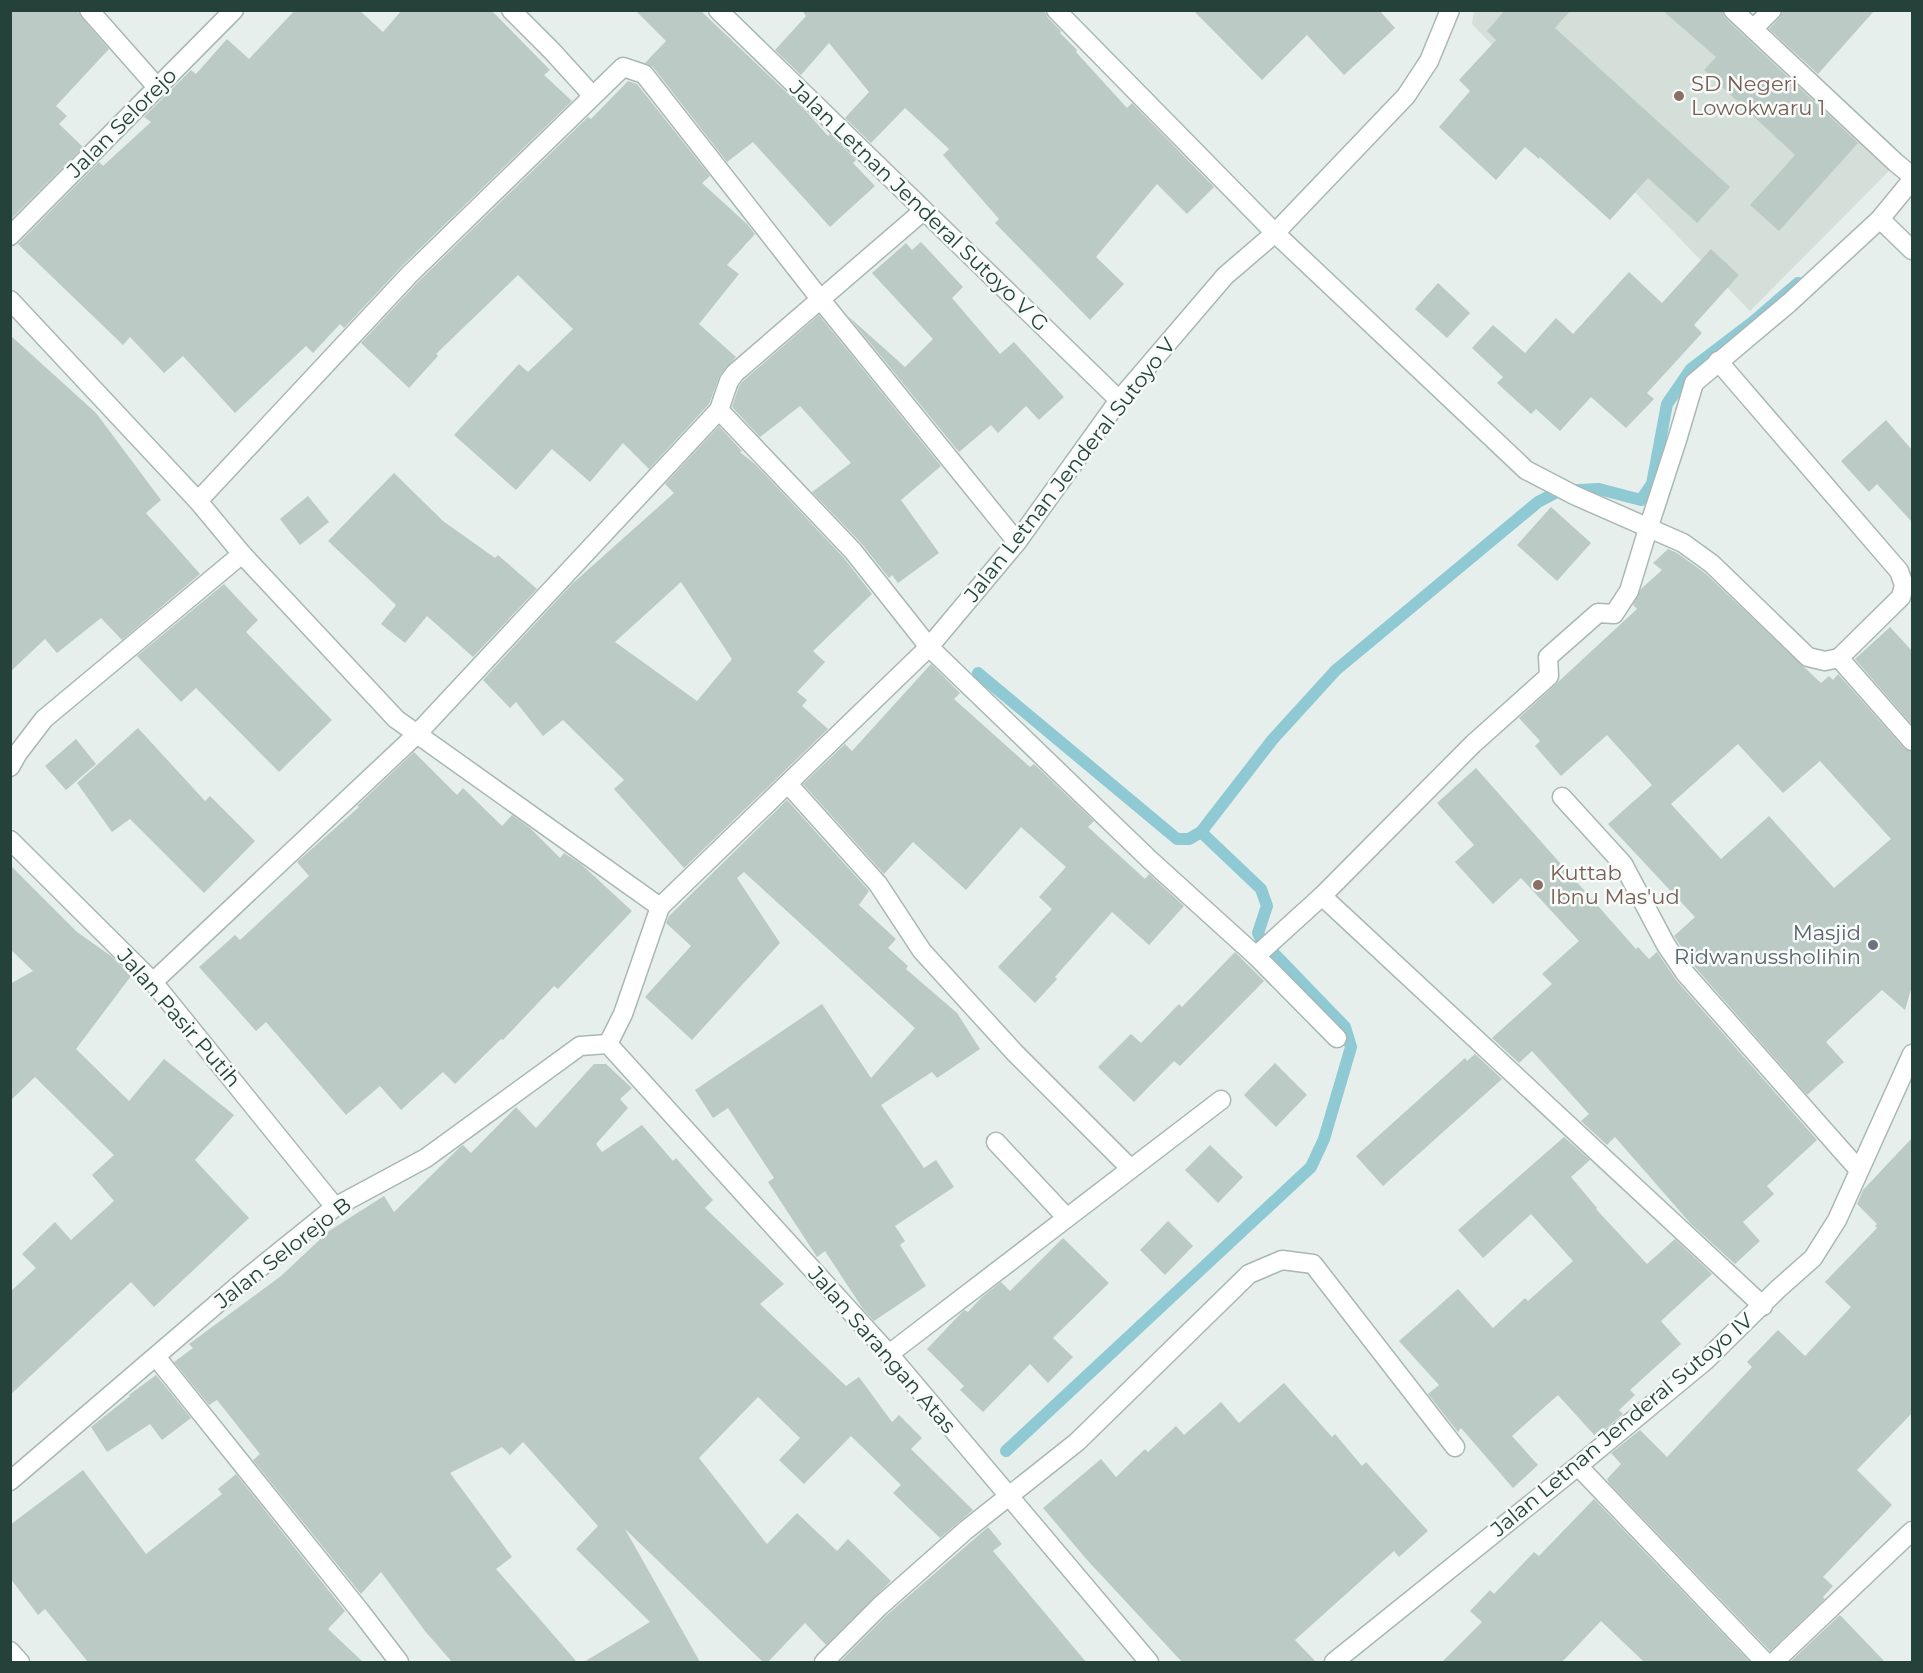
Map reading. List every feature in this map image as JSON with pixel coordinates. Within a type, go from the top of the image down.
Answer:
[{"type":"street","points":[[89,10],[157,87]]},
{"type":"street","name":"Jalan Selorejo","points":[[10,236],[234,10]]},
{"type":"street","points":[[511,10],[592,95]]},
{"type":"street","name":"Jalan Letnan Jenderal Sutoyo V G","points":[[718,10],[1119,400]]},
{"type":"street","points":[[1056,10],[1275,233],[1526,470],[1647,529],[1683,543],[1712,564],[1808,657],[1825,661],[1839,658],[1901,597],[1904,585],[1899,571],[1718,361]]},
{"type":"street","name":"Jalan Letnan Jenderal Sutoyo V","points":[[660,907],[929,647],[1017,542],[1119,400],[1225,276],[1275,233],[1406,96],[1429,61],[1450,10]]},
{"type":"street","points":[[1263,950],[1322,896],[1473,744],[1549,676],[1548,657],[1598,613],[1614,614],[1629,591],[1694,383],[1789,303],[1880,219],[1907,173],[1733,10]]},
{"type":"street","points":[[1753,29],[1772,10]]},
{"type":"street","points":[[198,501],[410,274],[623,67],[644,74],[821,300],[1017,542]]},
{"type":"street","points":[[153,982],[416,735],[719,410],[729,381],[735,373],[923,211]]},
{"type":"street","points":[[1880,219],[1912,250]]},
{"type":"street","points":[[10,300],[198,501],[242,554],[396,719],[660,907],[623,1014],[608,1044]]},
{"type":"street","points":[[719,410],[853,551],[929,647],[1150,860],[1263,950],[1337,1038]]},
{"type":"street","points":[[10,767],[44,719],[242,554]]},
{"type":"street","points":[[1839,658],[1912,741]]},
{"type":"street","points":[[788,784],[878,885],[922,951],[1015,1053],[1130,1168]]},
{"type":"street","points":[[1562,797],[1623,864],[1666,945],[1685,974],[1859,1170]]},
{"type":"street","name":"Jalan Pasir Putih","points":[[10,840],[153,982],[335,1207]]},
{"type":"street","points":[[1322,896],[1763,1306]]},
{"type":"street","name":"Jalan Selorejo B","points":[[10,1481],[157,1358],[247,1278],[335,1207],[426,1158],[580,1046],[608,1044]]},
{"type":"street","name":"Jalan Sarangan Atas","points":[[608,1044],[889,1354],[1149,1662]]},
{"type":"street","name":"Jalan Letnan Jenderal Sutoyo IV","points":[[1334,1662],[1705,1361],[1813,1258],[1837,1220],[1912,1054]]},
{"type":"street","points":[[889,1354],[1221,1100]]},
{"type":"street","points":[[996,1142],[1066,1217]]},
{"type":"street","points":[[824,1662],[879,1606],[966,1530],[1077,1442],[1249,1274],[1282,1260],[1313,1264],[1455,1447]]},
{"type":"street","points":[[157,1358],[399,1662]]},
{"type":"street","points":[[1578,1466],[1765,1662]]},
{"type":"street","points":[[1774,1662],[1912,1531]]},
{"type":"street","points":[[10,1651],[20,1662]]},
{"type":"shaded area","name":"SD Negeri Lowokwaru 1","points":[[1474,11],[1727,11],[1892,168],[1750,311],[1472,24]]},
{"type":"building","points":[[10,10],[77,10],[109,49],[56,106],[67,116],[59,124],[83,147],[10,220]]},
{"type":"building","points":[[295,10],[359,10],[383,32],[402,10],[491,10],[550,70],[544,75],[572,101],[402,266],[344,328],[340,324],[313,353],[306,346],[235,413],[183,356],[164,373],[130,337],[123,345],[18,244],[99,162],[103,166],[151,122],[144,117],[191,70],[196,74],[227,39],[249,59]]},
{"type":"building","points":[[635,10],[700,10],[805,110],[828,136],[830,134],[856,160],[853,163],[875,186],[830,227],[753,142],[727,162],[653,67],[645,63],[666,41]]},
{"type":"building","points":[[802,10],[1044,10],[1048,18],[1061,31],[1060,33],[1077,50],[1076,52],[1127,108],[1132,103],[1214,187],[1187,214],[1157,184],[1096,257],[1124,284],[1090,320],[995,223],[999,219],[943,155],[949,149],[905,108],[871,143],[845,118],[869,92],[829,43],[801,75],[775,50],[806,16]]},
{"type":"building","points":[[1193,10],[1379,10],[1395,28],[1344,75],[1307,35],[1262,80]]},
{"type":"building","points":[[1505,10],[1571,10],[1555,28],[1730,187],[1697,223],[1648,178],[1610,220],[1540,157],[1539,159],[1525,147],[1496,180],[1439,127],[1470,91],[1459,80],[1496,40],[1487,31]]},
{"type":"building","points":[[1662,10],[1722,10],[1725,18],[1858,143],[1779,231],[1750,205],[1795,155],[1704,70],[1716,57]]},
{"type":"building","points":[[1783,10],[1875,10],[1818,74],[1769,29]]},
{"type":"building","points":[[628,81],[637,84],[710,176],[702,183],[755,234],[727,265],[739,274],[699,324],[736,357],[720,375],[709,404],[649,469],[623,443],[590,482],[552,449],[516,490],[454,435],[519,364],[528,372],[573,329],[518,275],[436,354],[438,356],[409,388],[361,343],[418,282],[588,117],[591,119]]},
{"type":"building","points":[[921,242],[963,287],[952,298],[1000,354],[1014,342],[1064,397],[1039,420],[1026,406],[998,433],[991,425],[959,452],[848,316],[905,367],[933,339],[872,273],[906,243],[912,250]]},
{"type":"building","points":[[1711,249],[1739,275],[1694,325],[1702,333],[1647,393],[1654,399],[1626,428],[1591,397],[1560,431],[1536,409],[1531,414],[1497,383],[1503,377],[1472,348],[1493,325],[1525,353],[1556,318],[1573,334],[1629,272],[1662,303]]},
{"type":"building","points":[[1438,283],[1470,313],[1447,338],[1415,309]]},
{"type":"building","points":[[819,315],[941,466],[901,500],[939,553],[898,583],[892,575],[889,578],[861,543],[812,492],[851,463],[800,406],[760,437],[732,407],[743,381]]},
{"type":"building","points":[[10,335],[96,413],[161,500],[146,513],[200,574],[122,640],[101,618],[57,653],[45,639],[10,672]]},
{"type":"building","points":[[1886,420],[1912,450],[1912,522],[1877,484],[1869,492],[1841,461]]},
{"type":"building","points":[[719,426],[742,451],[740,452],[756,465],[844,558],[872,594],[813,651],[825,662],[797,692],[807,700],[802,706],[828,729],[684,868],[614,789],[624,780],[563,720],[543,736],[516,702],[510,708],[483,680],[572,584],[674,493],[665,484]],"holes":[[[681,582],[732,659],[697,701],[615,642]]]},
{"type":"building","points":[[394,473],[443,521],[495,558],[498,555],[537,589],[473,657],[427,616],[405,643],[381,624],[396,605],[328,541]]},
{"type":"building","points":[[308,496],[329,522],[300,545],[280,519]]},
{"type":"building","points":[[1551,507],[1591,543],[1557,581],[1517,545]]},
{"type":"building","points":[[1668,549],[1705,573],[1821,683],[1829,676],[1833,680],[1838,674],[1904,748],[1912,752],[1912,986],[1905,1010],[1882,990],[1826,1042],[1844,1062],[1807,1095],[1694,966],[1674,936],[1695,917],[1608,824],[1652,785],[1607,735],[1561,776],[1535,746],[1540,741],[1519,718],[1637,609],[1633,605],[1641,589],[1662,570],[1653,563]],"holes":[[[1738,744],[1783,793],[1820,761],[1891,839],[1834,888],[1769,816],[1721,859],[1671,804]]]},
{"type":"building","points":[[224,584],[258,620],[246,632],[332,720],[279,772],[196,688],[181,702],[137,656]]},
{"type":"building","points":[[1890,627],[1912,651],[1912,725],[1855,659]]},
{"type":"building","points":[[931,664],[960,693],[954,699],[1030,767],[1034,764],[1094,821],[1088,827],[1145,879],[1149,874],[1184,906],[1149,945],[1112,912],[1035,1003],[998,967],[1052,909],[1039,897],[1066,867],[1021,827],[966,890],[913,842],[884,874],[803,784],[845,744],[852,751]]},
{"type":"building","points":[[138,728],[205,801],[210,796],[255,841],[204,893],[130,819],[112,832],[77,783]]},
{"type":"building","points":[[76,739],[96,764],[66,790],[45,766]]},
{"type":"building","points":[[414,752],[457,795],[463,788],[502,826],[512,815],[530,828],[560,858],[564,853],[581,864],[632,911],[558,989],[554,986],[503,1040],[501,1039],[455,1084],[443,1072],[401,1110],[380,1086],[346,1115],[266,1022],[256,1031],[199,967],[235,935],[240,940],[309,876],[297,862],[359,807],[357,806]]},
{"type":"building","points":[[1476,768],[1636,949],[1638,947],[1649,959],[1657,952],[1676,980],[1817,1140],[1767,1186],[1774,1194],[1743,1222],[1760,1241],[1735,1264],[1691,1224],[1615,1137],[1607,1145],[1581,1121],[1589,1114],[1532,1051],[1519,1063],[1492,1038],[1552,984],[1542,974],[1579,941],[1521,878],[1493,904],[1455,862],[1474,845],[1437,803]]},
{"type":"building","points":[[787,800],[869,891],[859,905],[896,939],[888,948],[908,966],[906,969],[957,1013],[980,1049],[937,1078],[932,1072],[881,1105],[924,1168],[936,1160],[954,1187],[895,1226],[905,1241],[900,1245],[926,1286],[874,1321],[863,1309],[825,1251],[817,1257],[768,1182],[774,1178],[728,1108],[713,1118],[695,1090],[822,1004],[871,1078],[915,1028],[744,872],[737,878],[780,943],[692,1040],[645,997],[691,946],[666,923],[669,916]]},
{"type":"building","points":[[10,865],[77,932],[111,956],[131,976],[76,1049],[129,1101],[164,1059],[234,1115],[195,1160],[249,1218],[154,1307],[131,1282],[10,1395],[10,1292],[36,1268],[22,1254],[55,1222],[71,1240],[114,1201],[92,1175],[114,1155],[35,1077],[10,1101],[10,984],[33,971],[10,949]]},
{"type":"building","points":[[1235,952],[1264,981],[1180,1066],[1174,1061],[1134,1102],[1098,1067],[1131,1034],[1141,1043],[1179,1004],[1182,1007]]},
{"type":"building","points":[[1475,1054],[1502,1079],[1383,1186],[1356,1156],[1465,1058],[1467,1061]]},
{"type":"building","points":[[1275,1063],[1307,1095],[1276,1127],[1244,1095]]},
{"type":"building","points":[[594,1064],[606,1064],[632,1088],[620,1099],[628,1108],[596,1144],[602,1152],[642,1125],[673,1161],[676,1158],[713,1200],[705,1208],[784,1284],[760,1304],[846,1386],[859,1377],[892,1422],[899,1415],[922,1438],[911,1449],[973,1510],[940,1538],[893,1493],[901,1485],[851,1436],[804,1484],[779,1460],[800,1438],[758,1397],[699,1458],[767,1544],[797,1513],[837,1551],[848,1539],[891,1581],[826,1645],[805,1623],[768,1662],[763,1662],[625,1529],[700,1662],[584,1662],[650,1622],[576,1549],[598,1526],[523,1442],[510,1455],[502,1447],[450,1473],[512,1557],[496,1569],[577,1662],[452,1662],[425,1631],[381,1572],[361,1594],[253,1460],[260,1454],[217,1400],[209,1405],[174,1362],[193,1348],[189,1344],[281,1276],[329,1231],[384,1196],[394,1212],[459,1148],[463,1145],[471,1153],[516,1107],[536,1128]]},
{"type":"building","points":[[1564,1137],[1590,1160],[1571,1177],[1596,1209],[1647,1264],[1675,1239],[1712,1274],[1661,1321],[1681,1344],[1630,1390],[1635,1395],[1619,1410],[1623,1414],[1596,1437],[1558,1395],[1512,1436],[1538,1465],[1513,1488],[1461,1428],[1458,1432],[1428,1394],[1439,1385],[1399,1341],[1458,1289],[1493,1328],[1525,1298],[1528,1301],[1573,1261],[1531,1214],[1483,1258],[1458,1230]]},
{"type":"building","points":[[1912,1138],[1912,1413],[1857,1470],[1892,1505],[1823,1577],[1833,1586],[1823,1597],[1825,1599],[1770,1651],[1609,1483],[1607,1479],[1621,1464],[1611,1453],[1640,1430],[1667,1457],[1752,1367],[1747,1362],[1778,1330],[1805,1356],[1851,1307],[1825,1282],[1877,1228],[1875,1226],[1877,1224],[1857,1204],[1863,1190]]},
{"type":"building","points":[[1210,1145],[1243,1177],[1218,1203],[1185,1170]]},
{"type":"building","points":[[1168,1221],[1193,1246],[1165,1275],[1140,1250]]},
{"type":"building","points":[[1063,1238],[1109,1283],[1053,1338],[1073,1357],[1048,1383],[1030,1364],[983,1412],[960,1390],[964,1386],[927,1349],[964,1310],[968,1312],[1001,1282],[1010,1291]]},
{"type":"building","points":[[156,1375],[191,1418],[162,1440],[150,1424],[107,1452],[91,1427]]},
{"type":"building","points":[[1284,1383],[1332,1437],[1335,1434],[1362,1466],[1366,1462],[1428,1531],[1399,1557],[1394,1551],[1295,1640],[1316,1662],[1182,1662],[1088,1561],[1043,1508],[1101,1459],[1116,1477],[1145,1449],[1148,1452],[1176,1426],[1184,1435],[1221,1402],[1239,1423]]},
{"type":"building","points":[[83,1470],[146,1554],[222,1494],[218,1489],[236,1474],[345,1611],[328,1629],[363,1662],[88,1662],[45,1609],[38,1615],[10,1578],[10,1525]]},
{"type":"building","points":[[1594,1499],[1750,1662],[1644,1662],[1601,1621],[1562,1662],[1442,1662],[1482,1622],[1470,1611],[1490,1590],[1494,1594],[1534,1552],[1539,1556]]},
{"type":"building","points":[[988,1527],[1002,1544],[993,1551],[1086,1662],[841,1661],[888,1614]]},
{"type":"building","points":[[1840,1615],[1885,1662],[1790,1662]]},
{"type":"waterway","points":[[1006,1451],[1311,1167],[1324,1139],[1351,1047],[1345,1027],[1262,941],[1258,933],[1267,906],[1261,889],[1201,832],[1273,739],[1336,670],[1538,502],[1559,491],[1599,489],[1641,500],[1652,484],[1667,404],[1691,369],[1754,321],[1798,283]]},
{"type":"waterway","points":[[978,673],[1177,839],[1189,839],[1201,832]]},
{"type":"place","name":"SD Negeri Lowokwaru 1","points":[[1679,96]]},
{"type":"place","name":"Kuttab Ibnu Mas'ud","points":[[1538,885]]},
{"type":"place","name":"Masjid Ridwanussholihin","points":[[1873,945]]}]
